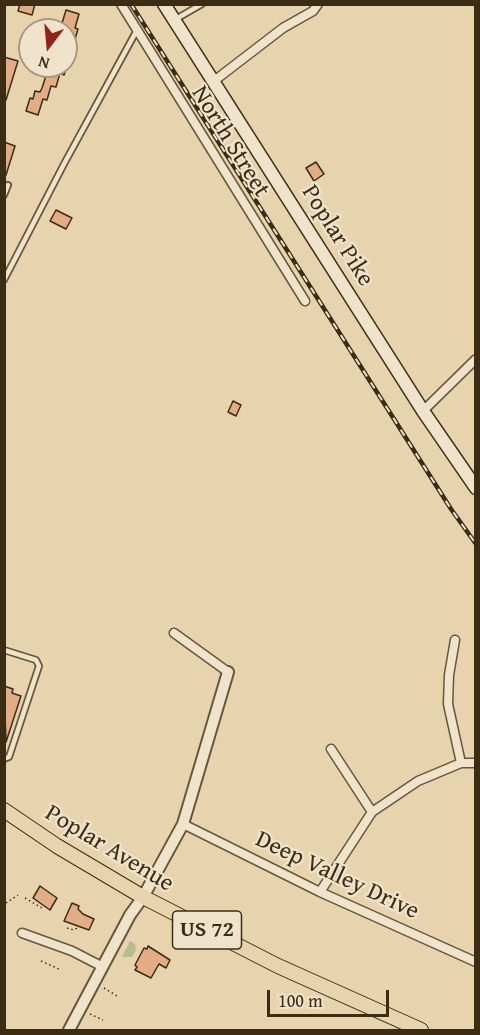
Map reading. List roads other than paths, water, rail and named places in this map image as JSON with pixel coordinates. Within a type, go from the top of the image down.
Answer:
[{"type":"main road","name":"Poplar Pike","points":[[164,4],[423,411],[476,488]]},
{"type":"main road","name":"Poplar Avenue","points":[[4,810],[57,846],[143,897],[278,966],[421,1030]]},
{"type":"street","name":"North Street","points":[[121,4],[305,301]]},
{"type":"street","points":[[214,81],[283,28],[313,11],[318,4]]},
{"type":"street","points":[[423,411],[476,359]]},
{"type":"street","points":[[69,1030],[130,915],[143,897],[183,824],[228,672],[174,633]]},
{"type":"street","points":[[455,640],[449,675],[448,704],[461,763]]},
{"type":"street","points":[[330,748],[372,813]]},
{"type":"street","points":[[320,892],[372,813],[418,781],[461,763],[476,763]]},
{"type":"street","name":"Deep Valley Drive","points":[[183,824],[320,892],[476,962]]},
{"type":"street","points":[[22,933],[72,951],[103,967]]},
{"type":"lane","points":[[174,20],[202,4]]},
{"type":"lane","points":[[4,280],[137,30]]},
{"type":"lane","points":[[4,195],[8,185]]},
{"type":"lane","points":[[4,650],[36,660],[39,666],[9,757],[4,759]]},
{"type":"railway","points":[[131,4],[451,509],[476,544]]}]
